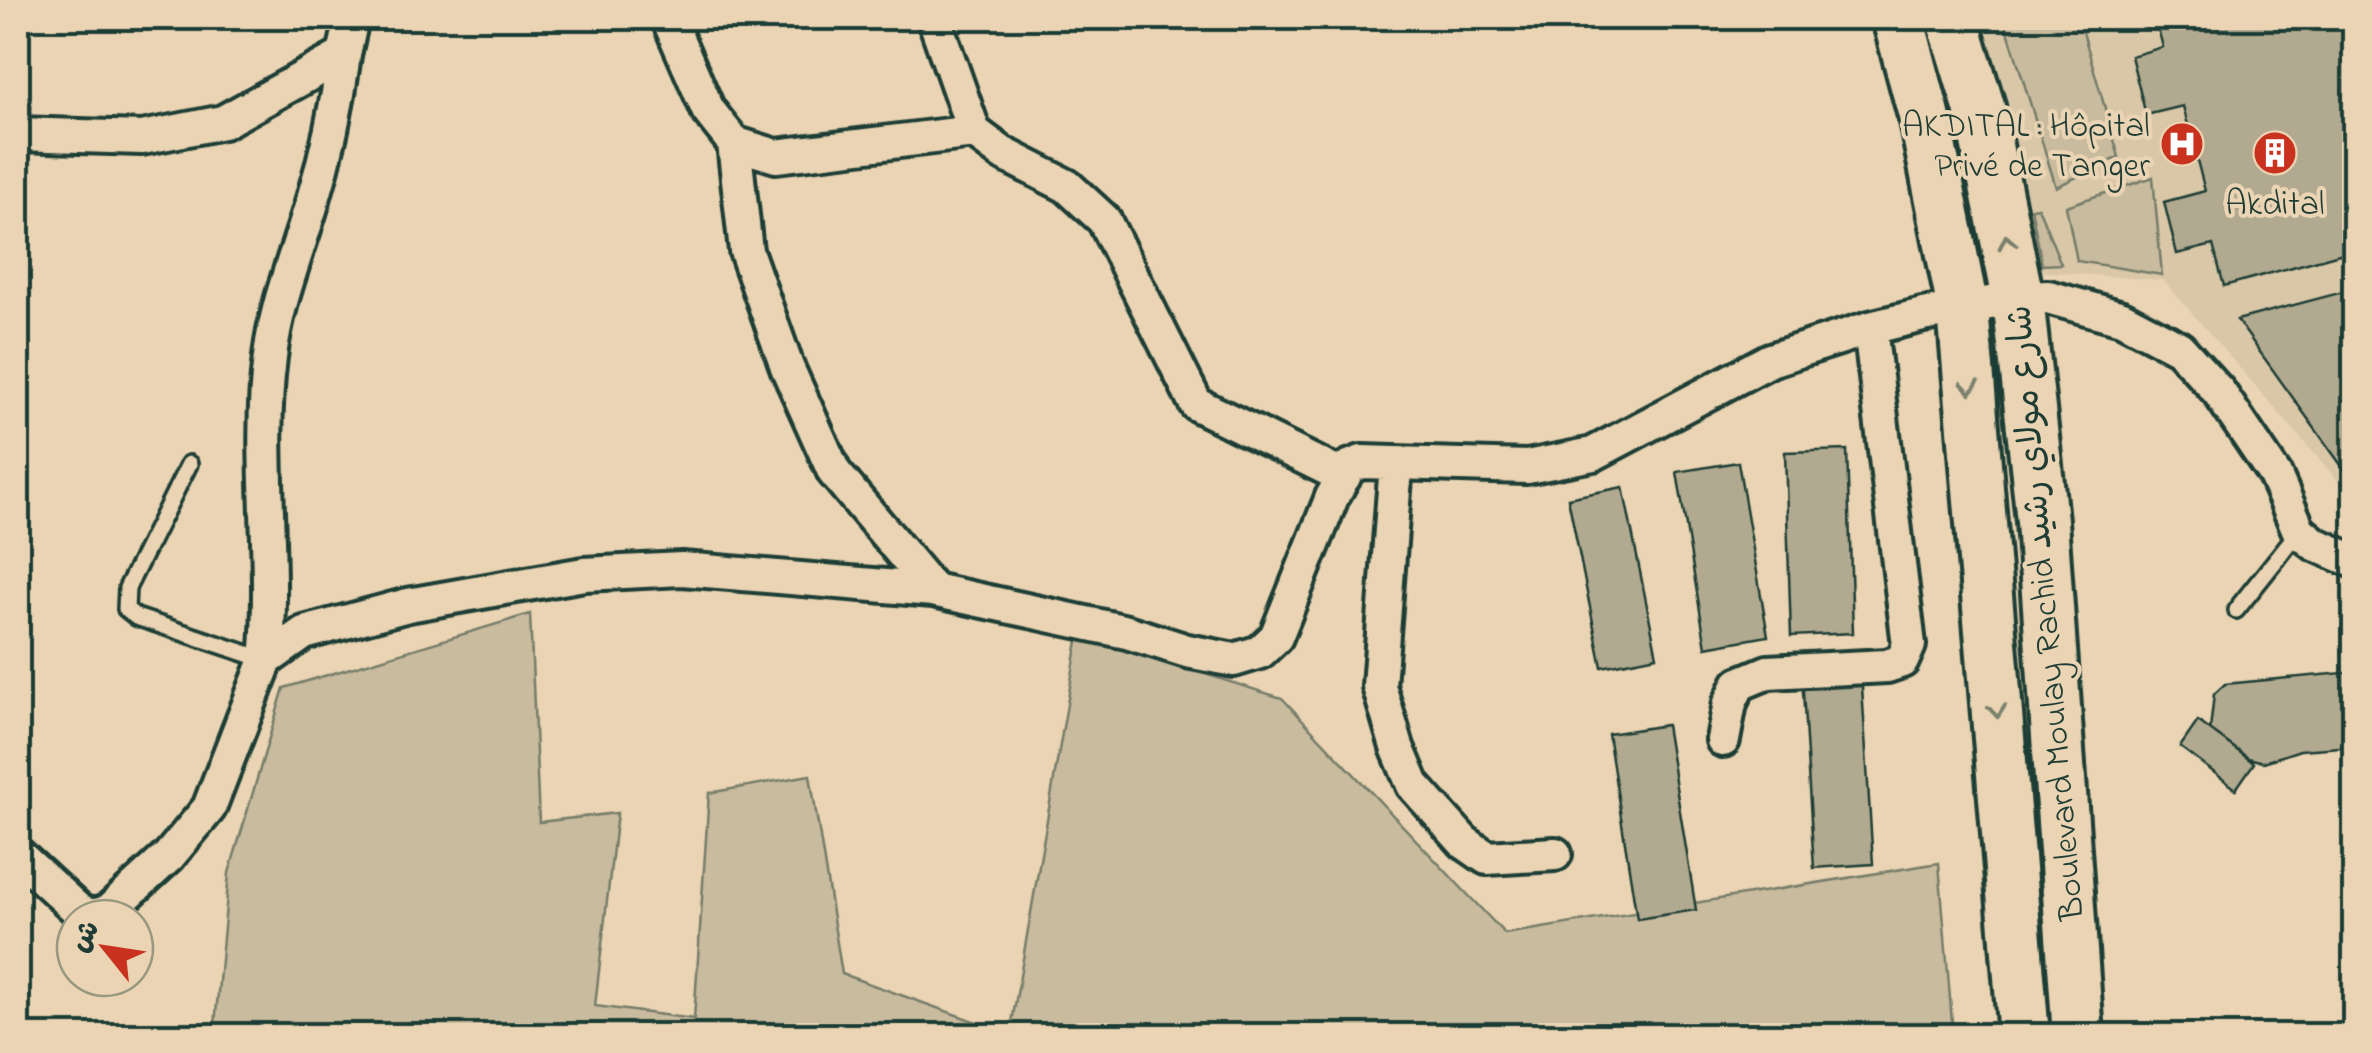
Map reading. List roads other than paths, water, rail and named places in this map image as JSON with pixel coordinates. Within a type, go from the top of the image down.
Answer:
[{"type":"main road","name":"Boulevard Moulay Rachid شارع مولاي رشيد","points":[[1898,18],[1924,115],[1964,309],[2024,1036]]},
{"type":"main road","name":"Boulevard Moulay Rachid شارع مولاي رشيد","points":[[1952,18],[1979,106],[2018,298],[2042,521],[2078,1036]]},
{"type":"street","points":[[18,855],[79,912],[90,916],[110,910],[170,856],[209,808],[266,660],[271,609],[269,360],[274,325],[335,121],[352,18]]},
{"type":"street","points":[[934,18],[974,132],[1002,153],[1068,186],[1104,220],[1196,404],[1344,477]]},
{"type":"street","points":[[677,20],[708,110],[734,144],[746,250],[787,366],[818,437],[834,472],[933,590]]},
{"type":"street","points":[[18,134],[142,138],[223,122],[344,55]]},
{"type":"street","points":[[734,144],[776,156],[974,132]]},
{"type":"street","points":[[266,660],[304,633],[408,605],[584,574],[682,570],[933,590],[1127,632],[1187,651],[1234,660],[1260,652],[1276,636],[1332,496],[1350,467],[1362,462],[1527,467],[1593,454],[1770,360],[1870,328],[2018,298],[2048,297],[2122,318],[2179,348],[2219,392],[2274,475],[2299,531],[2315,544],[2354,561]]},
{"type":"street","points":[[1723,740],[1730,704],[1739,684],[1768,672],[1888,666],[1902,661],[1909,644],[1870,328]]},
{"type":"street","points":[[1396,464],[1379,686],[1412,784],[1464,842],[1487,858],[1555,854]]},
{"type":"lane","points":[[189,464],[128,588],[126,609],[136,617],[266,660]]},
{"type":"lane","points":[[2236,610],[2299,531]]},
{"type":"place","name":"AKDITAL : Hôpital Privé de Tanger","points":[[2182,144]]},
{"type":"place","name":"Akdital","points":[[2275,153]]}]
